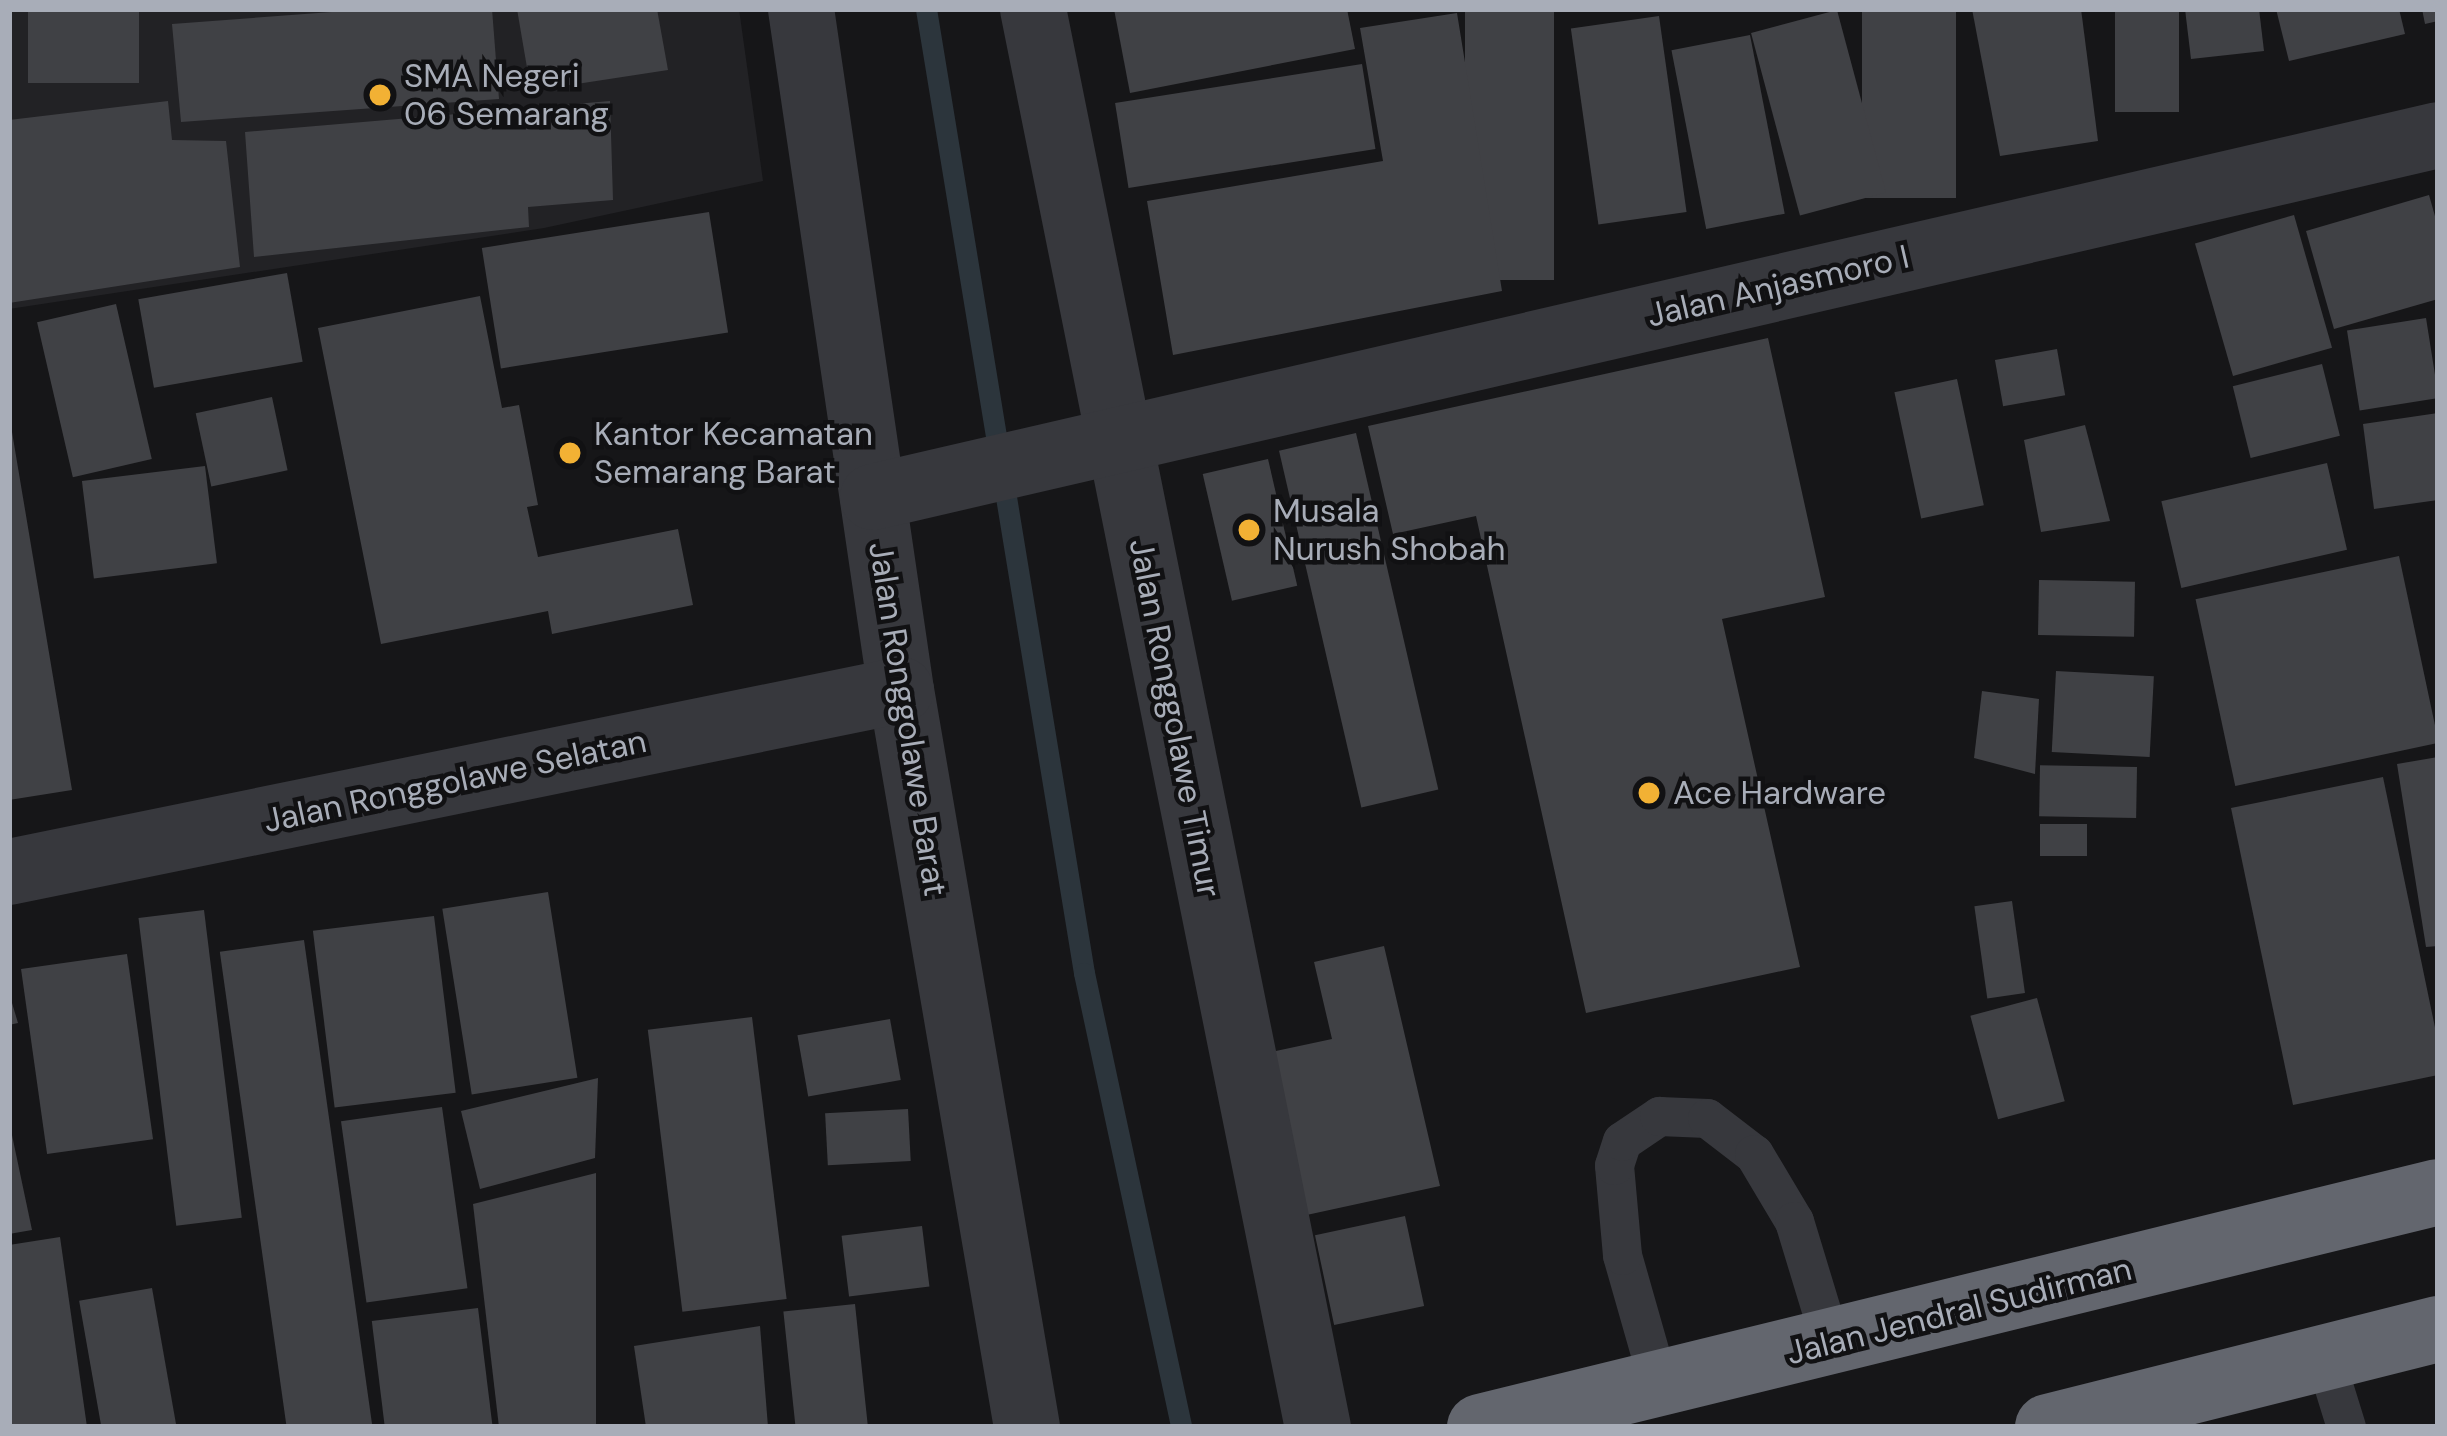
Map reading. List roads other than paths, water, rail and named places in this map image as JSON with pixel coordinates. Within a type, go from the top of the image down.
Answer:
[{"type":"highway","name":"Jalan Jendral Sudirman","points":[[1480,1427],[2438,1192]]},
{"type":"highway","points":[[2048,1427],[2183,1412],[2326,1359],[2438,1329]]},
{"type":"street","name":"Jalan Ronggolawe Barat","points":[[801,9],[894,492],[902,690],[1027,1427]]},
{"type":"street","name":"Jalan Ronggolawe Timur","points":[[1033,9],[1096,443],[1318,1427]]},
{"type":"street","name":"Jalan Anjasmoro I","points":[[894,492],[2438,134]]},
{"type":"street","name":"Jalan Ronggolawe Selatan","points":[[9,872],[902,690]]},
{"type":"lane","points":[[1659,1385],[1622,1255],[1614,1165],[1622,1141],[1659,1116],[1707,1118],[1754,1154],[1794,1221],[1831,1343]]},
{"type":"lane","points":[[2326,1359],[2346,1427]]},
{"type":"waterway","points":[[926,9],[1084,973],[1181,1427]]},
{"type":"place","name":"SMA Negeri 06 Semarang","points":[[380,95]]},
{"type":"place","name":"Kantor Kecamatan Semarang Barat","points":[[570,453]]},
{"type":"place","name":"Musala Nurush Shobah","points":[[1249,530]]},
{"type":"place","name":"Ace Hardware","points":[[1649,793]]}]
